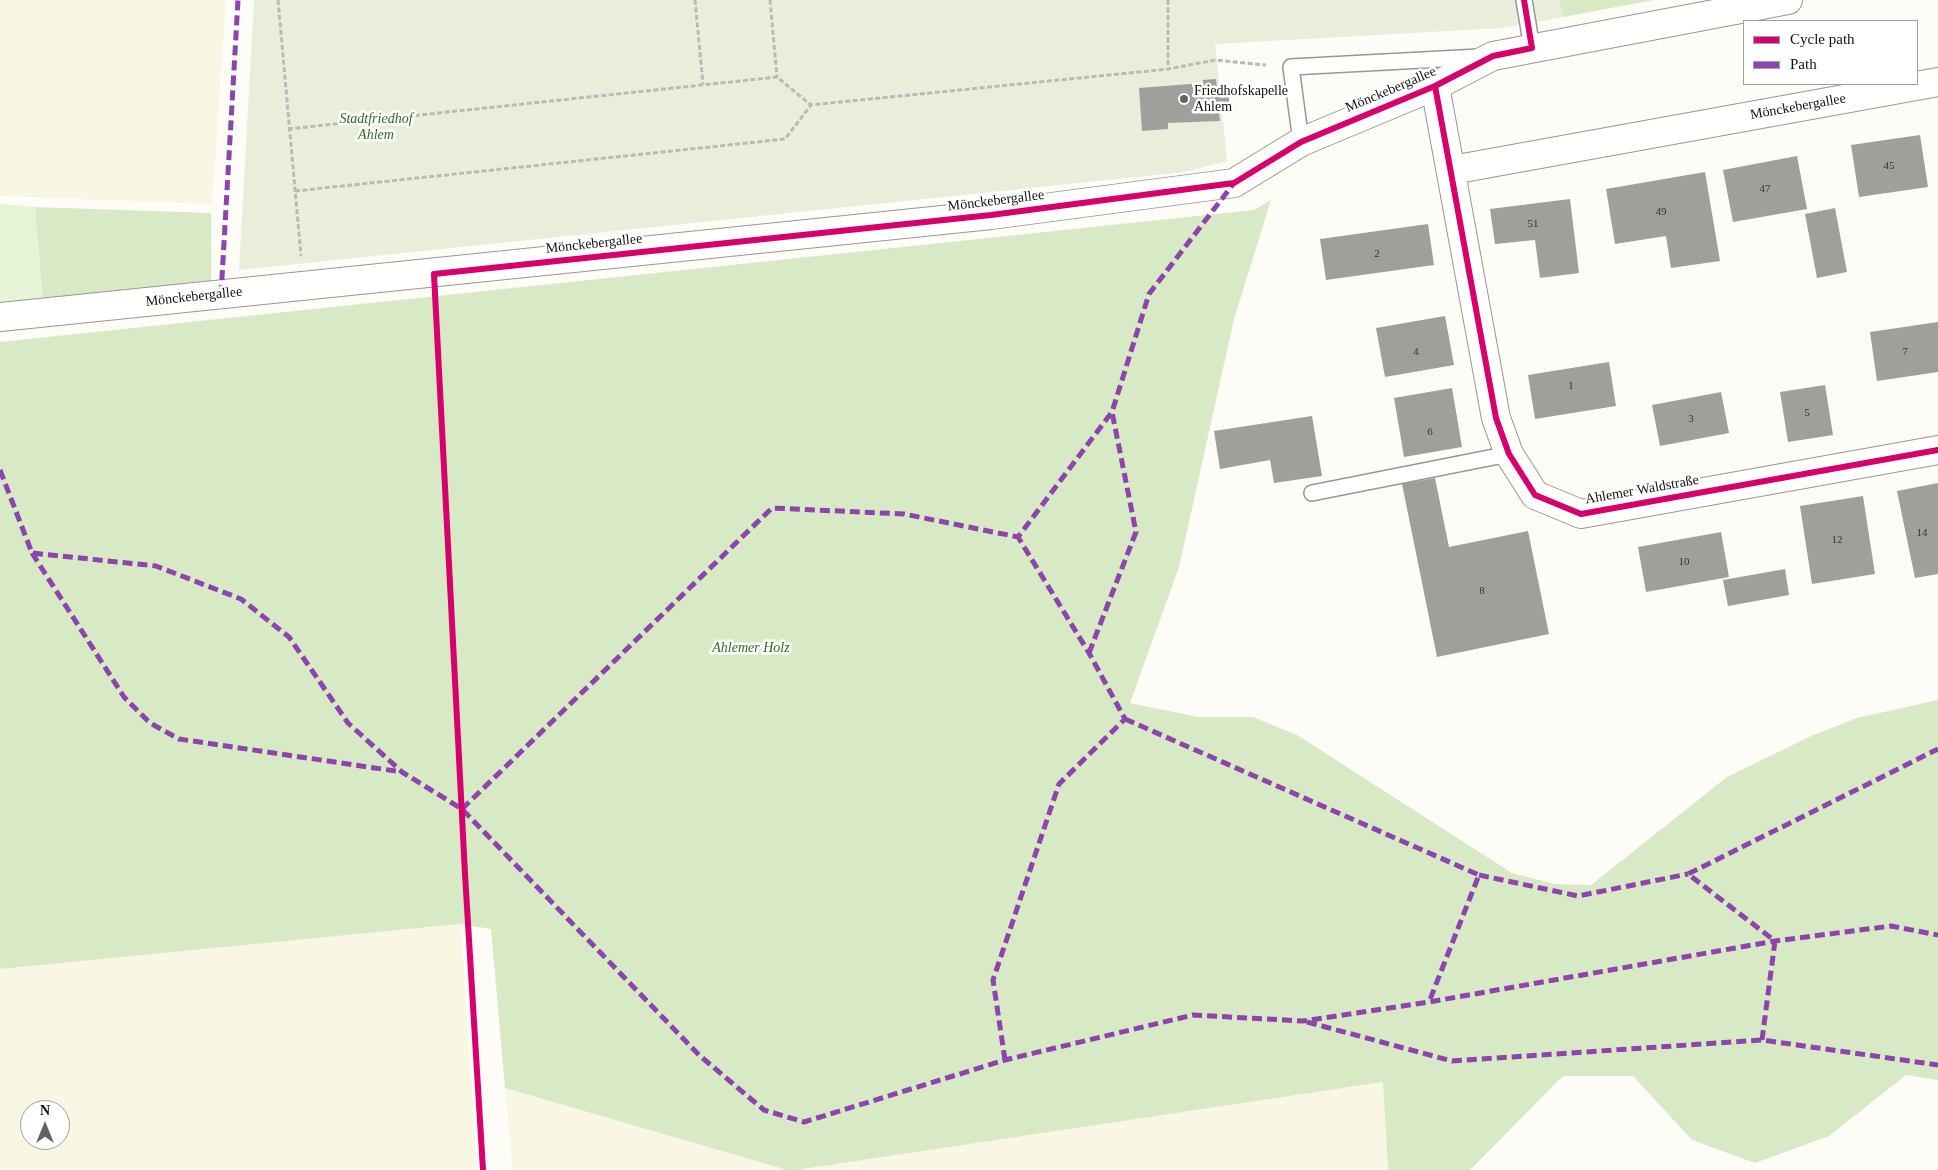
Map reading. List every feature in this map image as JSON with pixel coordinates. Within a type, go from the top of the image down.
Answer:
[{"type":"street","name":"Mönckebergallee","points":[[0,317],[991,215],[1234,183],[1301,142],[1436,86],[1493,56],[1788,0]]},
{"type":"street","name":"Mönckebergallee","points":[[1452,170],[1938,82]]},
{"type":"street","name":"Ahlemer Waldstraße","points":[[1436,86],[1496,418],[1509,454],[1535,495],[1581,514],[1938,450]]},
{"type":"lane","points":[[1524,0],[1532,48]]},
{"type":"lane","points":[[1301,142],[1291,67],[1493,56]]},
{"type":"lane","points":[[1312,493],[1509,454]]},
{"type":"path","points":[[278,0],[288,129],[304,287]]},
{"type":"path","points":[[695,0],[703,84]]},
{"type":"path","points":[[770,0],[777,77]]},
{"type":"path","points":[[1168,0],[1168,69]]},
{"type":"path","points":[[288,129],[777,77],[811,105],[1168,69],[1216,60],[1291,67]]},
{"type":"path","points":[[295,191],[785,139],[811,105]]},
{"type":"shaded area","points":[[0,0],[226,0],[212,204],[0,196]]},
{"type":"shaded area","points":[[461,924],[477,1170],[0,1170],[0,969]]},
{"type":"shaded area","points":[[1384,1082],[1388,1170],[796,1170],[1019,1136]]},
{"type":"shaded area","points":[[505,1088],[787,1170],[513,1170]]},
{"type":"green space","name":"Stadtfriedhof Ahlem","points":[[254,0],[1558,0],[1563,17],[1501,28],[1215,44],[1227,161],[1185,172],[239,270]]},
{"type":"green space","points":[[1558,0],[1654,0],[1563,17]]},
{"type":"green space","name":"Ahlemer Holz","points":[[1271,200],[1234,319],[1179,567],[1130,703],[1198,717],[1253,717],[1297,735],[1512,873],[1555,884],[1591,885],[1727,777],[1811,736],[1857,718],[1938,700],[1938,1080],[1906,1075],[1829,1136],[1755,1163],[1692,1140],[1633,1076],[1563,1076],[1470,1170],[1388,1170],[1383,1082],[787,1170],[505,1088],[491,929],[460,924],[0,969],[0,342],[1254,210]]},
{"type":"green space","points":[[0,204],[35,207],[43,302],[0,310]]},
{"type":"green space","points":[[35,207],[211,213],[211,283],[43,302]]},
{"type":"building","name":"Friedhofskapelle Ahlem","points":[[1216,79],[1217,88],[1228,87],[1230,110],[1219,110],[1220,121],[1168,123],[1168,129],[1142,131],[1139,88],[1203,83],[1203,80]]},
{"type":"building","points":[[1920,135],[1928,187],[1859,197],[1851,145]]},
{"type":"building","points":[[1797,156],[1807,209],[1733,222],[1723,170]]},
{"type":"building","points":[[1705,172],[1720,261],[1671,268],[1666,236],[1615,244],[1606,189]]},
{"type":"building","points":[[1570,199],[1579,273],[1540,278],[1535,240],[1495,244],[1490,209]]},
{"type":"building","points":[[1835,208],[1847,272],[1817,278],[1805,214]]},
{"type":"building","points":[[1428,224],[1434,265],[1326,280],[1320,239]]},
{"type":"building","points":[[1445,316],[1454,365],[1385,377],[1376,328]]},
{"type":"building","points":[[1938,322],[1938,372],[1877,381],[1870,332]]},
{"type":"building","points":[[1609,362],[1616,406],[1535,419],[1528,375]]},
{"type":"building","points":[[1825,385],[1833,435],[1788,442],[1780,392]]},
{"type":"building","points":[[1452,388],[1462,447],[1404,457],[1394,398]]},
{"type":"building","points":[[1721,392],[1729,433],[1660,446],[1652,405]]},
{"type":"building","points":[[1312,416],[1322,476],[1274,483],[1270,460],[1220,469],[1214,431]]},
{"type":"building","points":[[1435,478],[1449,547],[1528,531],[1549,634],[1437,657],[1402,484]]},
{"type":"building","points":[[1938,483],[1938,574],[1915,578],[1897,491]]},
{"type":"building","points":[[1863,496],[1875,574],[1812,584],[1800,506]]},
{"type":"building","points":[[1721,532],[1729,577],[1646,592],[1638,547]]},
{"type":"building","points":[[1785,569],[1789,595],[1728,606],[1723,580]]},
{"type":"marked path","points":[[221,295],[238,0]]},
{"type":"marked path","points":[[462,809],[772,508],[904,514],[1018,537],[1112,412],[1149,294],[1234,183]]},
{"type":"marked path","points":[[1089,653],[1136,532],[1112,412]]},
{"type":"marked path","points":[[0,470],[32,553],[156,566],[241,599],[289,637],[348,723],[402,772],[462,809],[699,1055],[764,1110],[804,1122],[1005,1060],[1193,1015],[1303,1021],[1429,1002],[1775,941],[1891,926],[1938,935]]},
{"type":"marked path","points":[[1005,1060],[993,980],[1059,784],[1125,719],[1089,653],[1018,537]]},
{"type":"marked path","points":[[32,553],[124,697],[150,723],[179,739],[402,772]]},
{"type":"marked path","points":[[1125,719],[1479,875],[1429,1002]]},
{"type":"marked path","points":[[1762,1040],[1775,941],[1688,874],[1938,749]]},
{"type":"marked path","points":[[1479,875],[1578,896],[1688,874]]},
{"type":"marked path","points":[[1307,1022],[1452,1061],[1762,1040],[1938,1065]]},
{"type":"cycle path","points":[[483,1170],[465,874],[434,274],[991,215],[1234,183],[1301,142],[1435,86],[1493,56],[1532,48],[1524,0]]},
{"type":"cycle path","points":[[1435,86],[1496,418],[1509,454],[1535,495],[1581,514],[1938,450]]},
{"type":"place","name":"Friedhofskapelle Ahlem","points":[[1184,99]]}]
